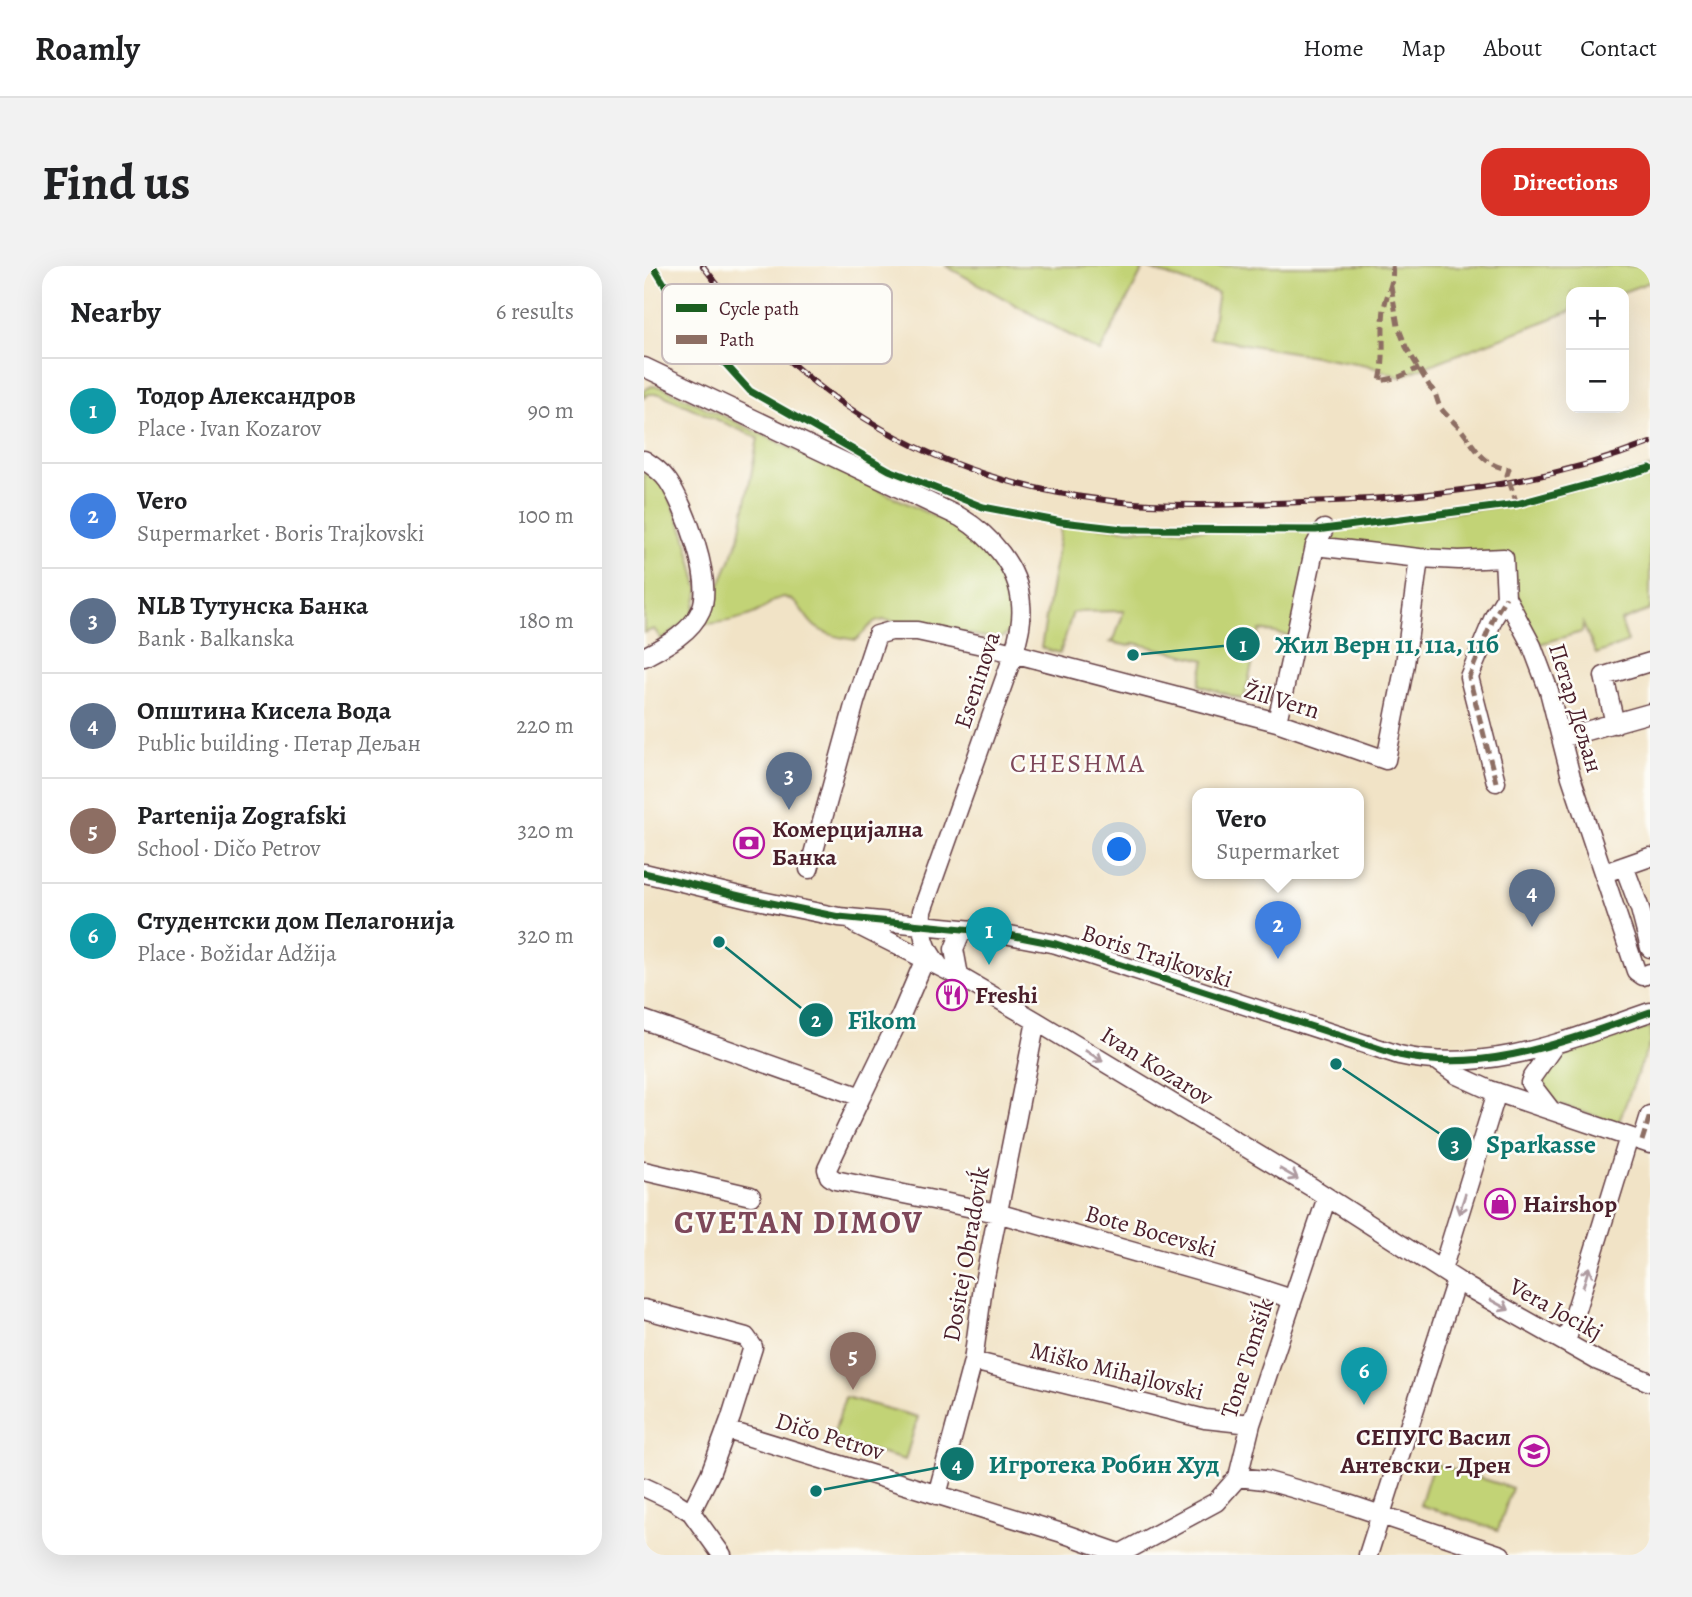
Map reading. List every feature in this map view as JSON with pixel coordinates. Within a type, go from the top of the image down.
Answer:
[{"type":"street","name":"Eseninova","points":[[644,367],[940,507],[982,532],[1010,568],[1019,590],[1021,620],[1014,653],[922,912],[921,926]]},
{"type":"street","points":[[644,460],[666,478],[681,507],[697,552],[704,593],[700,613],[687,629],[674,640],[644,657]]},
{"type":"street","points":[[1277,722],[1315,546],[1324,529]]},
{"type":"street","points":[[1315,546],[1419,558]]},
{"type":"street","name":"Žil Vern","points":[[809,869],[855,702],[877,635],[891,631],[917,631],[1014,653],[1277,722],[1386,760],[1405,664],[1419,558]]},
{"type":"street","name":"Петар Дељан","points":[[1419,558],[1504,558],[1506,597],[1532,646],[1549,691],[1571,777],[1636,971],[1643,976],[1650,973]]},
{"type":"street","points":[[1496,782],[1469,677],[1494,617],[1506,597]]},
{"type":"street","points":[[1615,724],[1604,676],[1650,662]]},
{"type":"street","points":[[1562,738],[1650,713]]},
{"type":"street","points":[[1603,873],[1650,857]]},
{"type":"street","points":[[1624,866],[1640,909],[1650,948]]},
{"type":"street","name":"Boris Trajkovski","points":[[644,873],[839,917],[994,932],[1056,944],[1399,1055],[1439,1062],[1493,1059],[1554,1046],[1650,1012]]},
{"type":"street","name":"Ivan Kozarov","points":[[839,917],[959,976],[1036,1021],[1327,1197],[1449,1275]]},
{"type":"street","points":[[644,1020],[861,1097],[901,1015],[933,963],[921,926]]},
{"type":"street","points":[[959,976],[954,949],[962,930]]},
{"type":"street","name":"Dositej Obradoviḱ","points":[[936,1495],[973,1361],[983,1287],[1036,1021]]},
{"type":"street","points":[[1552,1111],[1530,1083],[1554,1046]]},
{"type":"street","points":[[1439,1062],[1457,1075],[1497,1092],[1640,1141]]},
{"type":"street","points":[[1368,1555],[1449,1275],[1497,1092]]},
{"type":"street","name":"Bote Bocevski","points":[[861,1097],[827,1169],[829,1176],[835,1180],[997,1213],[1292,1299]]},
{"type":"street","points":[[1566,1342],[1650,1115]]},
{"type":"street","points":[[644,1171],[751,1196]]},
{"type":"street","name":"Tone Tomšiḱ","points":[[1118,1554],[1216,1502],[1238,1477],[1251,1424],[1327,1197]]},
{"type":"street","name":"Vera Jocikj","points":[[1449,1275],[1598,1361],[1650,1382]]},
{"type":"street","points":[[644,1309],[746,1338],[752,1343],[749,1366],[727,1430],[710,1474],[691,1512]]},
{"type":"street","name":"Miško Mihajlovski","points":[[973,1361],[1205,1419],[1251,1424]]},
{"type":"street","name":"Dičo Petrov","points":[[727,1430],[1050,1529],[1118,1554]]},
{"type":"street","points":[[1238,1477],[1264,1480],[1501,1555]]},
{"type":"street","points":[[644,1487],[691,1512],[718,1552]]},
{"type":"green space","points":[[946,266],[1650,266],[1650,282],[1629,290],[1629,287],[1566,287],[1566,313],[1399,377],[1367,365],[1210,338],[1218,293],[1144,267],[1100,352]]},
{"type":"green space","points":[[652,386],[662,387],[963,530],[991,557],[1003,579],[1012,616],[1011,627],[1006,635],[997,639],[884,620],[874,622],[856,640],[831,635],[817,628],[795,603],[784,597],[748,616],[701,624],[700,619],[716,594],[739,539],[758,438],[661,394],[649,394],[644,398],[644,390]]},
{"type":"green space","points":[[1650,468],[1650,610],[1621,621],[1628,642],[1596,654],[1583,624],[1582,632],[1532,646],[1506,597],[1504,558],[1316,546],[1296,637],[1260,630],[1244,700],[1199,685],[1205,660],[1135,643],[1129,646],[1110,642],[1114,640],[1124,611],[1073,612],[1060,653],[1041,648],[1062,522],[1123,529],[1316,530],[1517,504]]},
{"type":"green space","points":[[644,470],[663,483],[685,534],[699,591],[692,616],[662,640],[654,629],[644,633]]},
{"type":"green space","points":[[1650,1027],[1650,1042],[1618,1123],[1556,1104],[1539,1082],[1540,1076],[1558,1057]]},
{"type":"green space","points":[[845,1397],[918,1417],[905,1460],[832,1440]]},
{"type":"green space","points":[[1433,1463],[1512,1488],[1498,1530],[1420,1505]]},
{"type":"railway","points":[[703,266],[718,284]]},
{"type":"railway","points":[[792,364],[832,396],[882,428],[934,455],[990,476],[1049,491],[1112,501],[1183,505],[1391,498],[1522,480],[1608,458],[1650,443]]},
{"type":"marked path","points":[[1392,266],[1391,283],[1384,309],[1380,381],[1399,377],[1419,368]]},
{"type":"marked path","points":[[1391,286],[1398,326],[1406,347],[1434,392],[1440,407],[1487,461],[1509,469],[1507,475],[1517,504]]},
{"type":"marked path","points":[[1496,782],[1469,677],[1494,617],[1506,597]]},
{"type":"marked path","points":[[1642,1141],[1650,1115]]},
{"type":"cycle path","points":[[653,266],[664,284]]},
{"type":"cycle path","points":[[726,364],[750,391],[889,470],[983,507],[1062,522],[1123,529],[1316,530],[1517,504],[1650,468]]},
{"type":"cycle path","points":[[644,873],[839,917],[994,932],[1056,944],[1399,1055],[1431,1060],[1463,1061],[1526,1052],[1650,1012]]},
{"type":"place","name":"Жил Верн 11, 11а, 11б","points":[[1133,655]]},
{"type":"place","name":"NLB Тутунска Банка","points":[[789,810]]},
{"type":"place","name":"Комерцијална Банка","points":[[749,843]]},
{"type":"place","name":"Општина Кисела Вода","points":[[1532,927]]},
{"type":"place","name":"Fikom","points":[[719,942]]},
{"type":"place","name":"Vero","points":[[1278,959]]},
{"type":"place","name":"Тодор Александров","points":[[989,965]]},
{"type":"place","name":"Freshi","points":[[952,995]]},
{"type":"place","name":"Sparkasse","points":[[1336,1064]]},
{"type":"place","name":"Hairshop","points":[[1500,1204]]},
{"type":"place","name":"Partenija Zografski","points":[[853,1390]]},
{"type":"place","name":"Студентски дом Пелагонија","points":[[1364,1405]]},
{"type":"place","name":"СЕПУГС Васил Антевски - Дрен","points":[[1534,1451]]},
{"type":"place","name":"Игротека Робин Худ","points":[[816,1491]]},
{"type":"district","name":"CHESHMA","points":[[1078,763]]},
{"type":"district","name":"CVETAN DIMOV","points":[[799,1222]]}]
